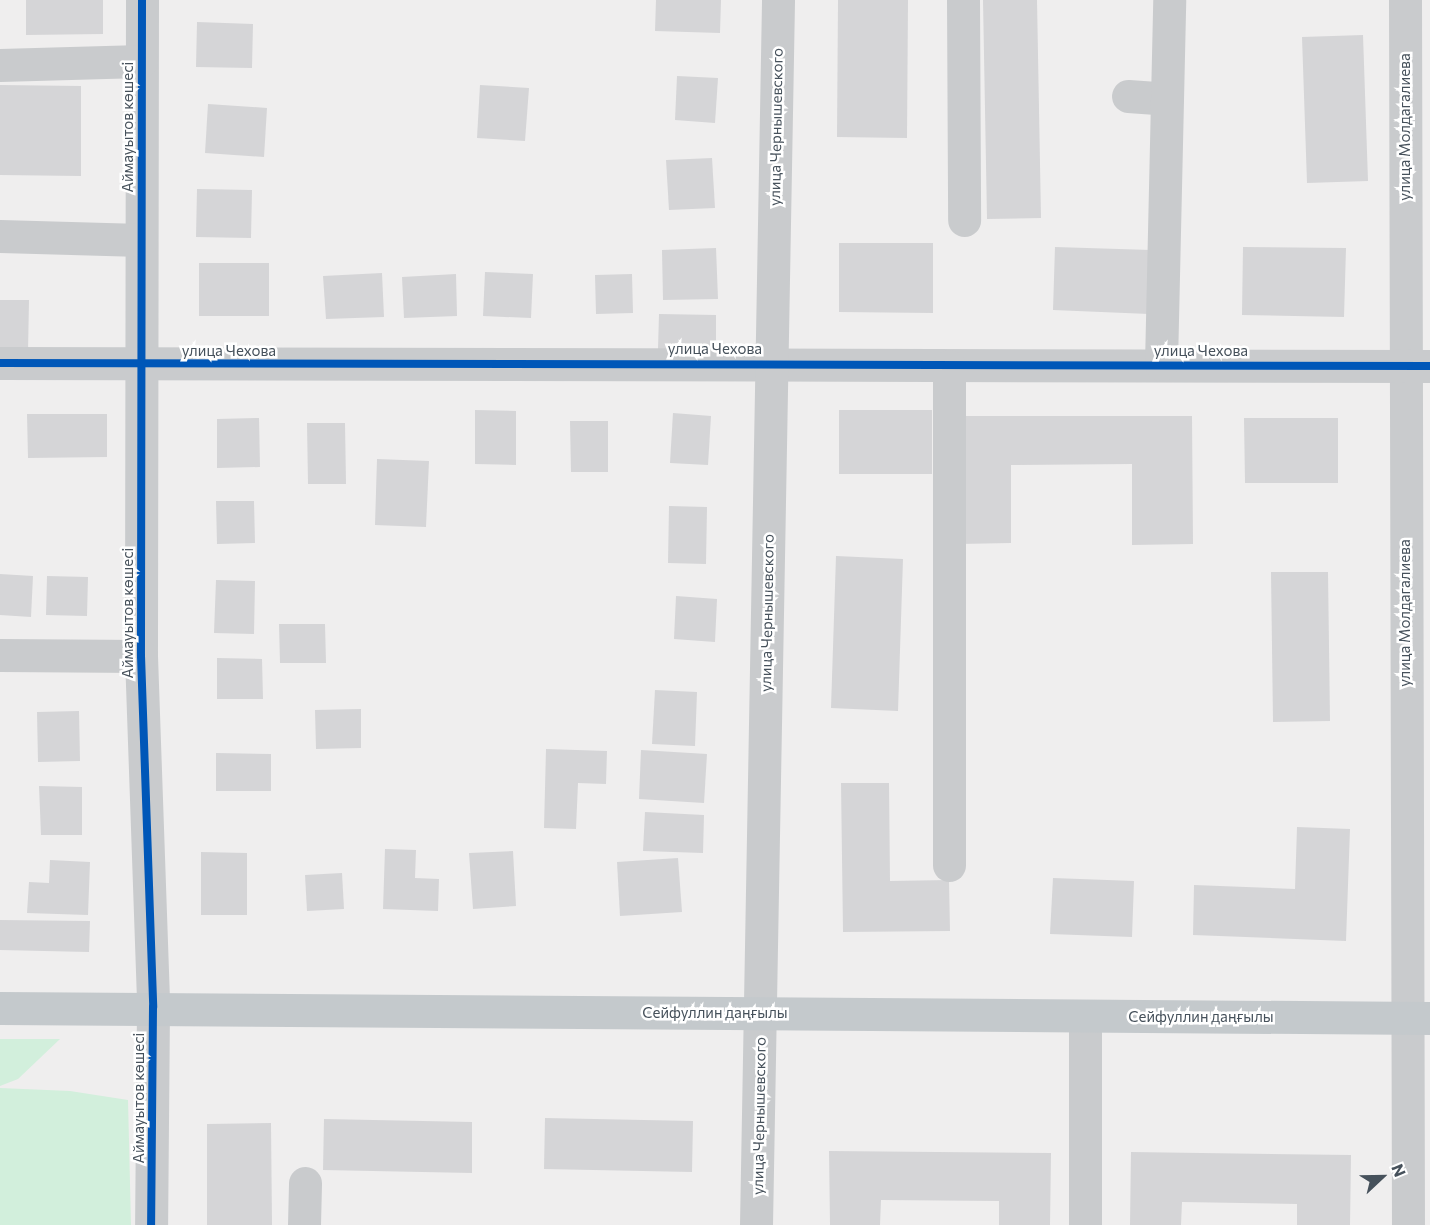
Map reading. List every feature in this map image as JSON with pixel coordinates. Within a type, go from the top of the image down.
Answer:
[{"type":"main road","name":"Сейфуллин даңғылы","points":[[0,1008],[153,1007],[1418,1018]]},
{"type":"street","name":"Аймауытов көшесі","points":[[142,0],[141,240],[144,365],[141,656],[153,1007],[151,1225]]},
{"type":"street","name":"улица Чернышевского","points":[[756,1225],[778,0]]},
{"type":"street","points":[[963,0],[964,220]]},
{"type":"street","points":[[1161,364],[1169,0]]},
{"type":"street","name":"улица Молдагалиева","points":[[1405,0],[1417,212],[1418,1018],[1408,1225]]},
{"type":"street","points":[[0,65],[141,62]]},
{"type":"street","points":[[1128,96],[1167,99]]},
{"type":"street","points":[[0,236],[141,240]]},
{"type":"street","name":"улица Чехова","points":[[0,363],[144,365],[771,362],[949,366],[1417,365]]},
{"type":"street","points":[[949,366],[949,865]]},
{"type":"street","points":[[0,655],[141,656]]},
{"type":"street","points":[[1085,1016],[1085,1225]]},
{"type":"street","points":[[304,1225],[305,1183]]},
{"type":"green space","points":[[0,1039],[60,1039],[18,1079],[0,1086]]},
{"type":"green space","points":[[0,1088],[70,1091],[128,1100],[131,1225],[0,1225]]},
{"type":"building","points":[[26,0],[103,0],[103,34],[26,35]]},
{"type":"building","points":[[656,0],[721,0],[720,33],[655,31]]},
{"type":"building","points":[[838,0],[908,0],[907,138],[837,137]]},
{"type":"building","points":[[983,0],[1037,0],[1041,218],[987,219]]},
{"type":"building","points":[[197,22],[253,24],[252,68],[196,67]]},
{"type":"building","points":[[1363,35],[1368,181],[1307,183],[1302,37]]},
{"type":"building","points":[[677,76],[718,78],[715,123],[675,120]]},
{"type":"building","points":[[0,85],[81,86],[81,176],[0,175]]},
{"type":"building","points":[[480,85],[529,88],[525,141],[477,138]]},
{"type":"building","points":[[208,104],[267,108],[264,157],[205,153]]},
{"type":"building","points":[[712,158],[715,208],[669,210],[666,160]]},
{"type":"building","points":[[197,189],[252,190],[251,238],[196,237]]},
{"type":"building","points":[[839,243],[933,243],[933,313],[839,312]]},
{"type":"building","points":[[1055,247],[1151,250],[1149,314],[1053,310]]},
{"type":"building","points":[[1243,247],[1346,248],[1344,317],[1242,315]]},
{"type":"building","points":[[716,248],[718,299],[663,300],[662,250]]},
{"type":"building","points":[[199,263],[269,263],[269,316],[199,316]]},
{"type":"building","points":[[485,272],[533,274],[531,318],[483,316]]},
{"type":"building","points":[[382,273],[384,317],[326,319],[323,276]]},
{"type":"building","points":[[456,274],[457,316],[404,318],[402,277]]},
{"type":"building","points":[[632,274],[633,313],[596,314],[595,275]]},
{"type":"building","points":[[0,300],[29,300],[28,352],[0,352]]},
{"type":"building","points":[[659,314],[716,315],[716,350],[658,349]]},
{"type":"building","points":[[475,410],[516,411],[516,465],[475,464]]},
{"type":"building","points":[[839,410],[932,410],[932,474],[839,474]]},
{"type":"building","points":[[673,413],[711,416],[708,465],[670,463]]},
{"type":"building","points":[[27,414],[107,414],[107,457],[28,458]]},
{"type":"building","points":[[959,416],[1192,416],[1193,544],[1132,545],[1132,464],[1011,465],[1011,543],[959,544]]},
{"type":"building","points":[[259,418],[260,467],[217,468],[217,419]]},
{"type":"building","points":[[1244,418],[1338,418],[1338,483],[1245,483]]},
{"type":"building","points":[[570,421],[608,421],[608,472],[571,472]]},
{"type":"building","points":[[307,423],[345,423],[346,484],[308,484]]},
{"type":"building","points":[[377,459],[429,461],[426,527],[375,525]]},
{"type":"building","points":[[216,501],[254,501],[255,543],[217,544]]},
{"type":"building","points":[[669,506],[707,507],[706,564],[668,563]]},
{"type":"building","points":[[836,556],[903,559],[898,711],[831,708]]},
{"type":"building","points":[[1271,572],[1328,572],[1330,721],[1273,722]]},
{"type":"building","points":[[0,574],[33,576],[31,617],[0,615]]},
{"type":"building","points":[[47,576],[88,577],[87,616],[46,615]]},
{"type":"building","points":[[216,580],[255,581],[254,634],[214,633]]},
{"type":"building","points":[[676,596],[717,599],[715,642],[674,639]]},
{"type":"building","points":[[279,624],[325,624],[326,663],[280,663]]},
{"type":"building","points":[[217,658],[262,659],[263,699],[217,699]]},
{"type":"building","points":[[655,690],[697,692],[695,746],[652,744]]},
{"type":"building","points":[[361,709],[361,748],[316,749],[315,710]]},
{"type":"building","points":[[79,711],[80,761],[38,762],[37,712]]},
{"type":"building","points":[[546,749],[607,751],[606,784],[578,783],[576,829],[544,828]]},
{"type":"building","points":[[641,750],[707,754],[704,803],[639,799]]},
{"type":"building","points":[[216,753],[271,754],[271,791],[216,791]]},
{"type":"building","points":[[841,783],[889,783],[890,881],[949,880],[950,931],[843,932]]},
{"type":"building","points":[[39,786],[82,787],[82,835],[41,835]]},
{"type":"building","points":[[645,812],[704,815],[703,853],[643,851]]},
{"type":"building","points":[[1297,827],[1350,829],[1346,941],[1193,935],[1194,885],[1295,889]]},
{"type":"building","points":[[385,849],[416,850],[415,878],[439,879],[438,911],[383,909]]},
{"type":"building","points":[[513,851],[516,906],[473,909],[469,853]]},
{"type":"building","points":[[201,852],[247,853],[247,915],[201,915]]},
{"type":"building","points":[[678,858],[682,912],[620,916],[617,862]]},
{"type":"building","points":[[50,860],[90,862],[88,915],[27,913],[29,882],[49,883]]},
{"type":"building","points":[[342,873],[344,909],[307,911],[305,875]]},
{"type":"building","points":[[1053,878],[1134,881],[1132,937],[1050,934]]},
{"type":"building","points":[[0,920],[90,921],[89,952],[0,950]]},
{"type":"building","points":[[545,1118],[693,1121],[692,1172],[544,1169]]},
{"type":"building","points":[[324,1119],[472,1122],[472,1173],[323,1170]]},
{"type":"building","points":[[271,1123],[272,1225],[207,1225],[207,1124]]},
{"type":"building","points":[[829,1151],[1051,1153],[1050,1225],[999,1225],[999,1201],[881,1200],[880,1225],[830,1225]]},
{"type":"building","points":[[1131,1152],[1351,1155],[1350,1225],[1297,1225],[1297,1204],[1182,1202],[1181,1225],[1130,1225]]},
{"type":"cycle path","points":[[142,0],[141,656],[153,1007],[151,1225]]},
{"type":"cycle path","points":[[0,363],[1430,366]]}]
